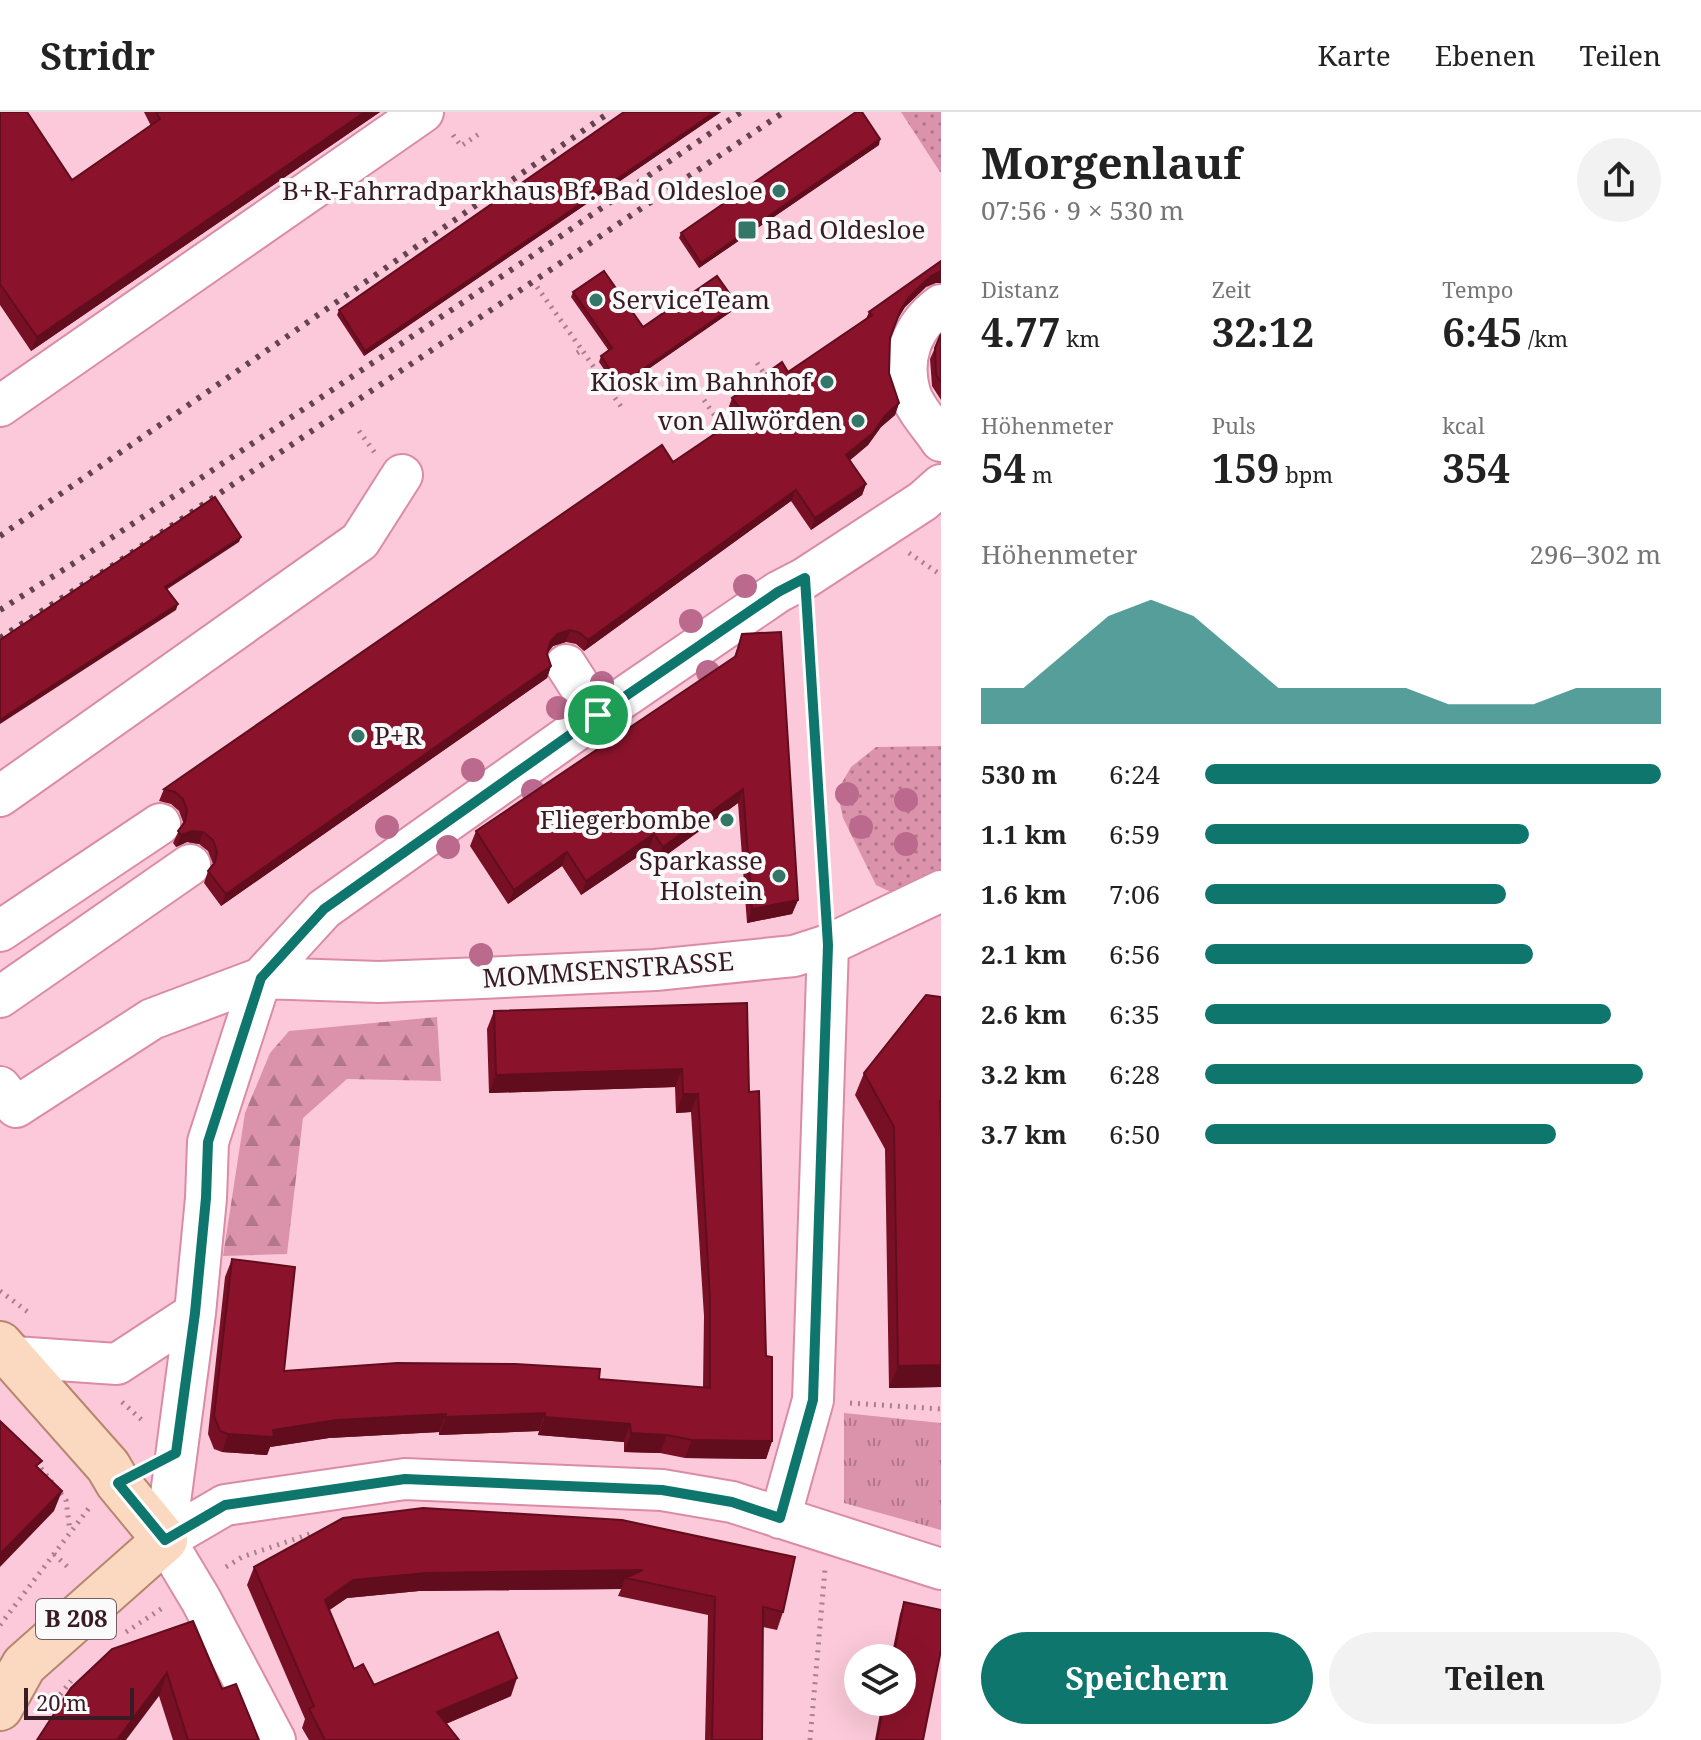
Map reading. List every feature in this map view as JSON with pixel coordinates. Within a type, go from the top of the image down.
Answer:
[{"type":"main road","points":[[7,1351],[108,1466],[118,1483],[165,1540]]},
{"type":"main road","name":"B 208","points":[[0,1708],[24,1665],[165,1540]]},
{"type":"street","points":[[0,406],[423,112]]},
{"type":"street","points":[[941,305],[927,315],[914,331],[907,368],[926,384],[941,441]]},
{"type":"street","points":[[0,796],[360,541],[402,475]]},
{"type":"street","points":[[275,1740],[165,1540],[195,1313],[208,1142],[261,978],[324,909],[598,715],[778,592],[805,578],[923,501],[941,485]]},
{"type":"street","points":[[566,665],[598,715]]},
{"type":"street","points":[[0,931],[160,824]]},
{"type":"street","points":[[0,997],[190,865]]},
{"type":"street","name":"MOMMSENSTRASSE","points":[[261,978],[379,982],[655,970],[794,956],[828,945],[941,891]]},
{"type":"street","points":[[780,1518],[813,1400],[828,945]]},
{"type":"street","points":[[0,1087],[16,1107],[152,1019],[261,978]]},
{"type":"street","points":[[7,1351],[117,1364],[195,1313]]},
{"type":"street","points":[[165,1540],[225,1505],[405,1479],[662,1490],[732,1502],[941,1569]]},
{"type":"path","points":[[537,287],[580,352],[609,383],[622,408]]},
{"type":"path","points":[[757,363],[769,380]]},
{"type":"path","points":[[704,400],[722,426],[734,418]]},
{"type":"path","points":[[805,578],[828,945]]},
{"type":"path","points":[[0,1291],[24,1308]]},
{"type":"path","points":[[813,1400],[941,1409]]},
{"type":"path","points":[[32,1456],[66,1500],[70,1531]]},
{"type":"path","points":[[0,1625],[89,1507],[118,1483]]},
{"type":"path","points":[[115,1639],[242,1557],[324,1530]]},
{"type":"path","points":[[810,1740],[825,1564]]},
{"type":"path","points":[[44,1714],[74,1677]]},
{"type":"green space","points":[[901,112],[941,112],[941,172],[940,172]]},
{"type":"green space","points":[[941,746],[941,871],[895,894],[876,885],[843,818],[837,791],[851,767],[876,747]]},
{"type":"green space","points":[[437,1017],[441,1081],[347,1079],[303,1118],[287,1254],[223,1256],[245,1113],[270,1053],[289,1031]]},
{"type":"green space","points":[[844,1413],[941,1423],[941,1530],[844,1503]]},
{"type":"building","points":[[0,112],[27,112],[72,180],[160,119],[156,112],[365,112],[37,337],[0,284]]},
{"type":"building","points":[[624,112],[715,112],[365,351],[339,310]]},
{"type":"building","name":"B+R-Fahrradparkhaus Bf. Bad Oldesloe","points":[[856,112],[862,112],[880,139],[701,263],[681,233]]},
{"type":"building","name":"P+R","points":[[941,261],[941,271],[931,276],[901,309],[890,338],[889,373],[899,403],[873,433],[846,455],[866,484],[815,518],[796,490],[588,640],[570,630],[557,634],[550,642],[547,654],[551,666],[226,894],[208,871],[215,862],[217,852],[213,840],[203,832],[192,831],[181,835],[178,831],[185,822],[187,810],[183,799],[175,792],[164,789],[662,445],[673,462],[744,414],[732,398],[782,362],[788,372],[872,315],[869,312]]},
{"type":"building","points":[[604,271],[643,327],[717,276],[737,304],[620,385],[601,356],[612,348],[573,292]]},
{"type":"building","points":[[941,334],[941,382],[936,375],[935,348]]},
{"type":"building","points":[[215,497],[241,537],[165,587],[178,604],[0,720],[0,640]]},
{"type":"building","points":[[781,632],[798,900],[752,909],[743,789],[663,847],[654,834],[586,881],[567,852],[514,890],[476,831],[736,656],[742,634]]},
{"type":"building","points":[[926,995],[941,997],[941,1365],[898,1366],[894,1127],[864,1073]]},
{"type":"building","points":[[747,1003],[749,1092],[759,1091],[766,1356],[772,1357],[772,1441],[692,1440],[631,1433],[630,1424],[545,1417],[545,1413],[336,1420],[273,1430],[274,1437],[220,1431],[214,1416],[232,1259],[295,1267],[284,1371],[397,1363],[515,1364],[600,1369],[599,1379],[710,1388],[710,1298],[698,1094],[683,1094],[682,1069],[496,1075],[494,1011]]},
{"type":"building","points":[[0,1421],[42,1461],[36,1466],[62,1491],[0,1554]]},
{"type":"building","points":[[423,1508],[622,1520],[795,1557],[783,1612],[763,1607],[762,1740],[712,1740],[715,1597],[625,1578],[643,1570],[426,1573],[353,1580],[325,1600],[354,1669],[363,1664],[374,1685],[498,1632],[517,1678],[437,1712],[459,1740],[325,1740],[309,1709],[314,1706],[254,1567],[343,1518]]},
{"type":"building","points":[[904,1602],[941,1610],[941,1650],[923,1740],[877,1740],[881,1716],[916,1716],[916,1644],[896,1644]]},
{"type":"building","points":[[193,1621],[222,1689],[236,1684],[259,1740],[188,1740],[167,1673],[117,1740],[37,1740],[71,1688],[112,1649]]},
{"type":"railway","points":[[0,536],[610,112]]},
{"type":"railway","points":[[0,610],[526,260],[741,112]]},
{"type":"railway","points":[[0,638],[115,564],[784,112]]},
{"type":"place","name":"B+R-Fahrradparkhaus Bf. Bad Oldesloe","points":[[779,191]]},
{"type":"place","name":"Bad Oldesloe","points":[[747,230]]},
{"type":"place","name":"ServiceTeam","points":[[596,300]]},
{"type":"place","name":"Kiosk im Bahnhof","points":[[827,382]]},
{"type":"place","name":"von Allwörden","points":[[858,421]]},
{"type":"place","name":"P+R","points":[[358,736]]},
{"type":"place","name":"Fliegerbombe","points":[[727,820]]},
{"type":"place","name":"Sparkasse Holstein","points":[[779,876]]},
{"type":"route","points":[[805,578],[828,945],[813,1400],[780,1518],[732,1502],[662,1490],[405,1479],[225,1505],[165,1540],[118,1483],[176,1453],[195,1313],[208,1142],[261,978],[324,909],[598,715],[778,592],[805,578]]}]
